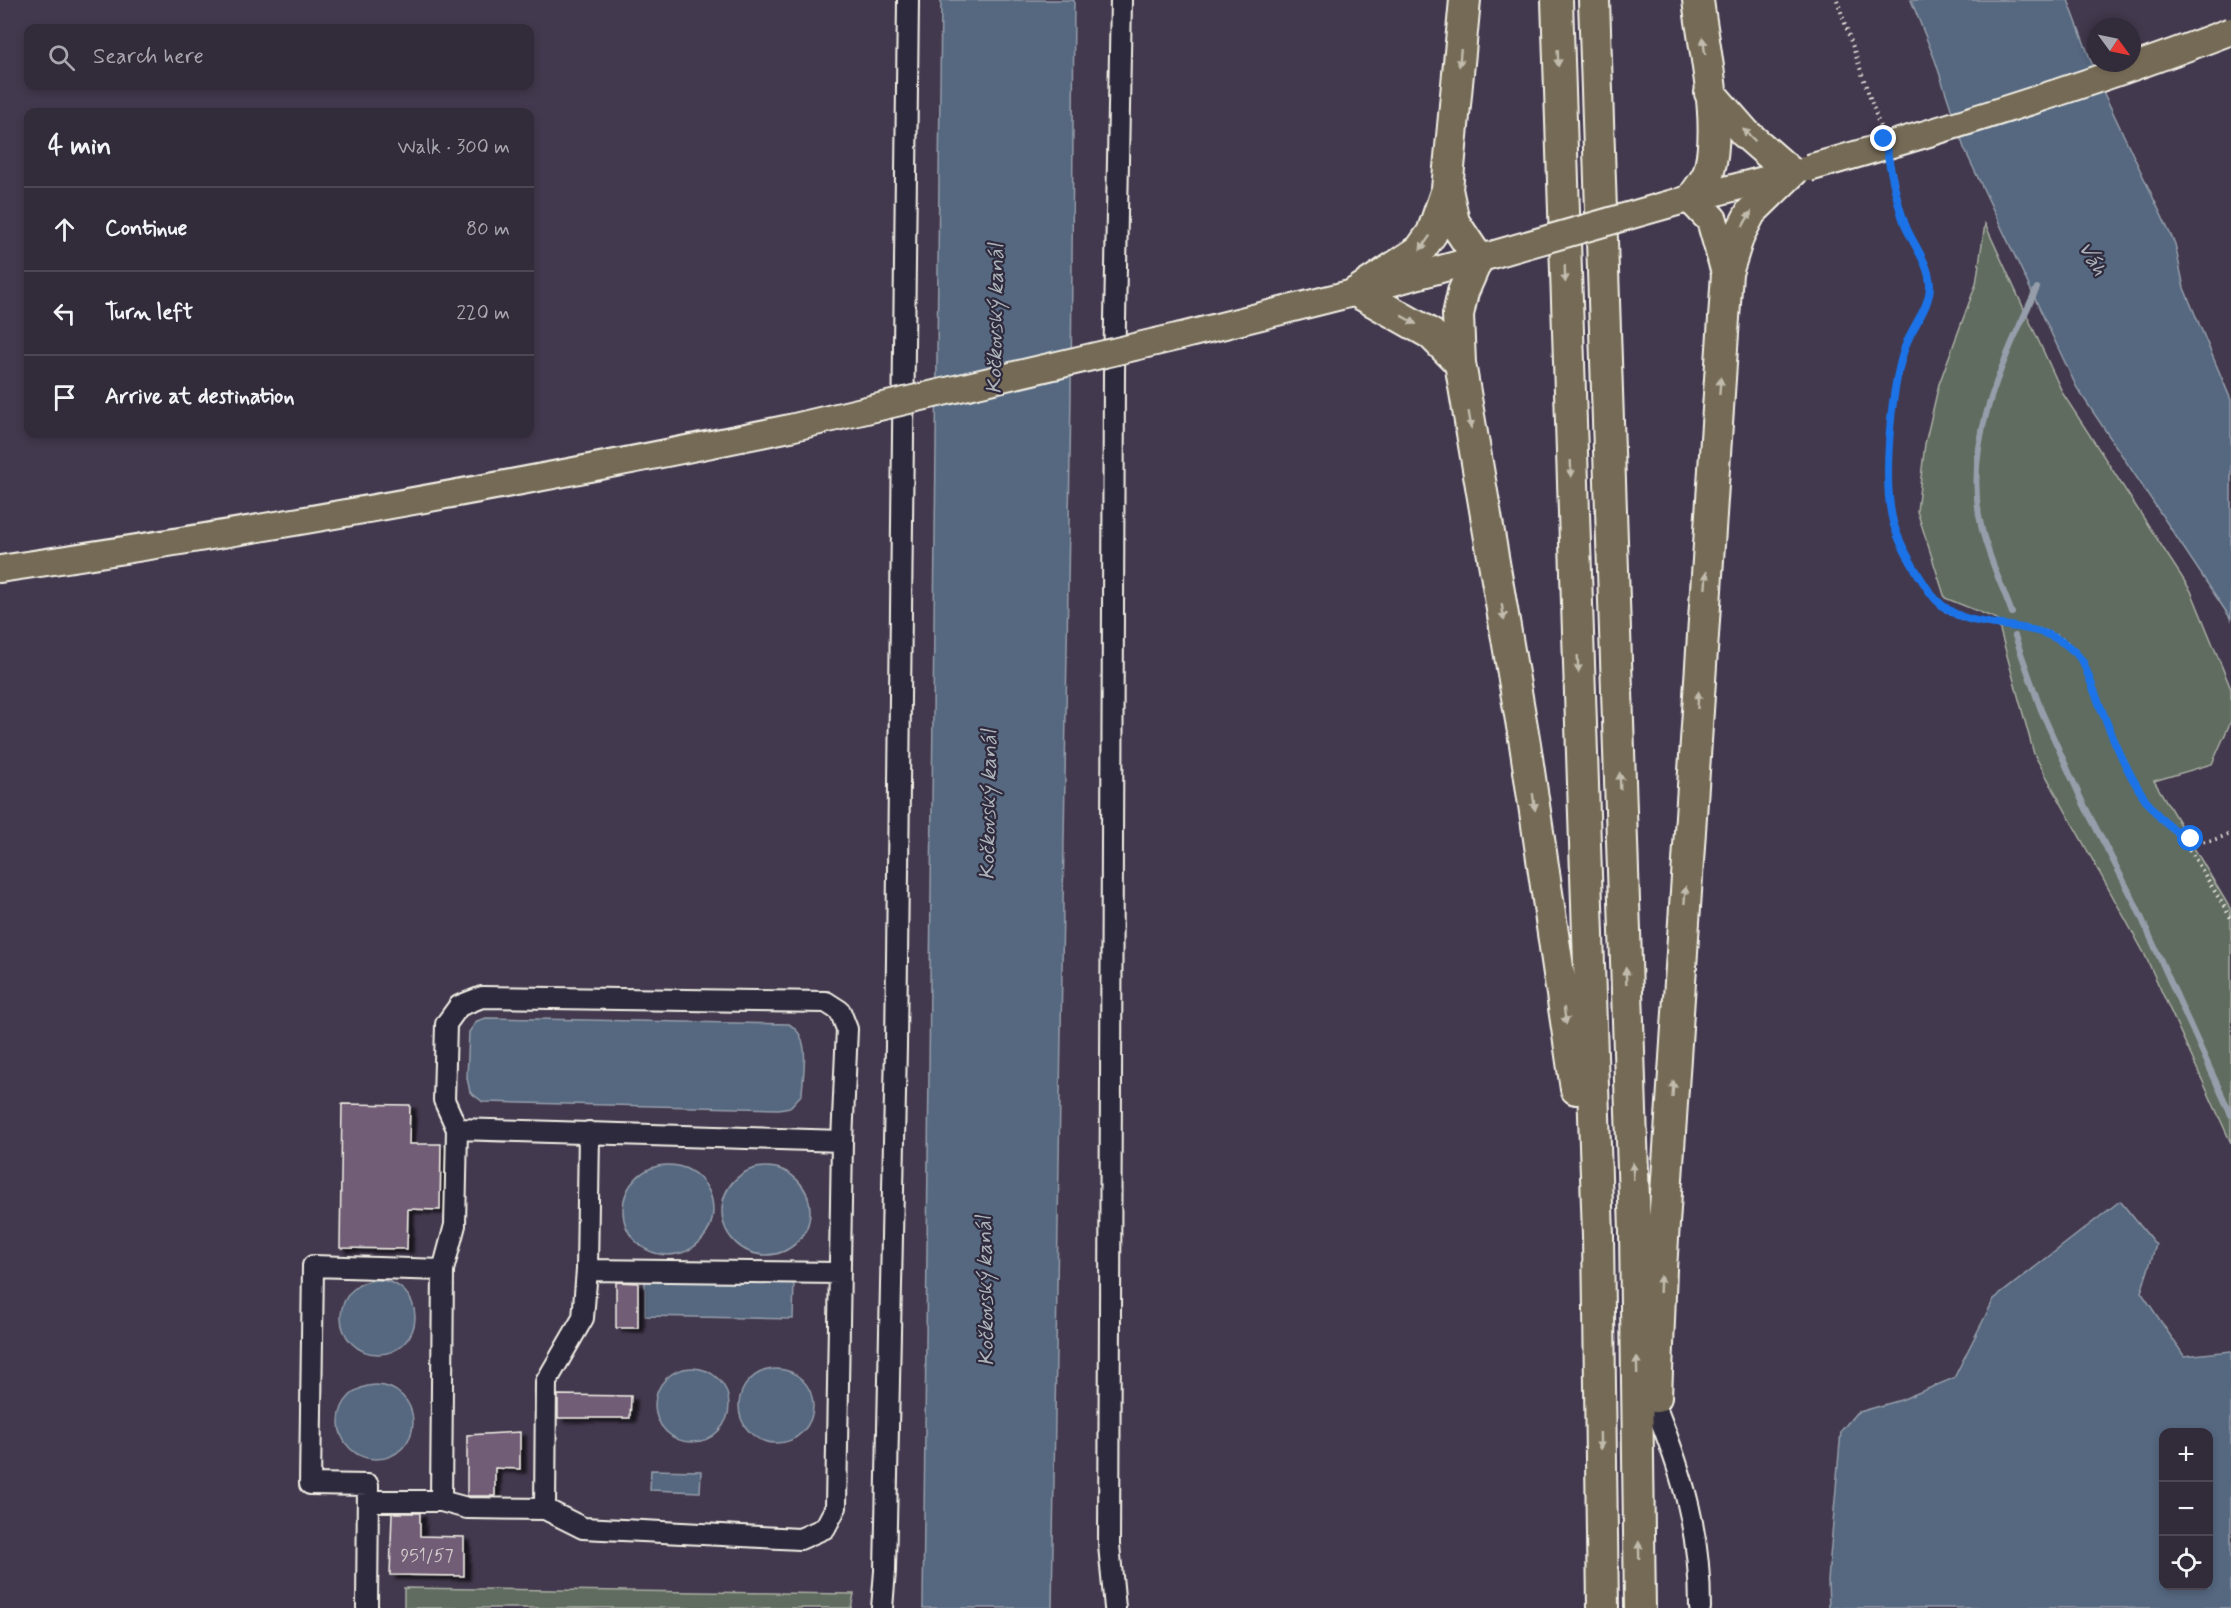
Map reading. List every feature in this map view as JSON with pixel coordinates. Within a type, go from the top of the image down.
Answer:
[{"type":"highway","points":[[1460,363],[1431,334],[1357,292],[1420,250],[1432,233],[1447,189],[1465,0]]},
{"type":"highway","points":[[1557,0],[1598,1236],[1603,1608]]},
{"type":"highway","points":[[1594,0],[1635,1231],[1640,1608]]},
{"type":"highway","points":[[1698,0],[1710,93],[1713,148],[1708,174],[1684,200],[1712,220],[1728,273]]},
{"type":"highway","points":[[1639,1466],[1656,1408],[1662,1257],[1728,273],[1739,235],[1751,212],[1800,170],[1745,133],[1710,93]]},
{"type":"highway","points":[[1447,189],[1454,222],[1487,256],[1463,292],[1458,315],[1460,363],[1525,744],[1598,1236]]},
{"type":"main road","points":[[0,569],[342,515],[543,478],[790,428],[1278,312],[1800,170],[2017,105],[2231,31]]},
{"type":"street","points":[[882,1608],[885,1571],[892,1262],[908,0]]},
{"type":"street","points":[[1115,1608],[1109,1545],[1114,374],[1121,0]]},
{"type":"street","points":[[368,1501],[441,1501],[467,1508],[545,1509],[583,1528],[800,1539],[825,1528],[836,1507],[842,1141],[847,1029],[840,1011],[826,1002],[482,997],[459,1006],[446,1024],[444,1100],[457,1129],[455,1225],[443,1270],[441,1501]]},
{"type":"street","points":[[457,1129],[842,1141]]},
{"type":"street","points":[[545,1509],[546,1382],[583,1318],[587,1270],[589,1132]]},
{"type":"street","points":[[367,1608],[368,1485],[310,1484],[313,1266],[443,1270]]},
{"type":"street","points":[[587,1270],[840,1273]]},
{"type":"street","points":[[1656,1408],[1675,1455],[1696,1533],[1700,1569],[1700,1608]]},
{"type":"path","points":[[1838,0],[1880,128]]},
{"type":"path","points":[[1889,160],[1905,225],[1929,272],[1930,287],[1928,301],[1905,345],[1893,398],[1889,466],[1891,507],[1896,531],[1939,605],[1985,624],[2053,634],[2072,646],[2083,662],[2138,791],[2166,824],[2179,834],[2202,841],[2214,840],[2231,834]]},
{"type":"path","points":[[2179,834],[2231,918]]},
{"type":"green space","points":[[1985,224],[2063,394],[2191,591],[2231,689],[2231,721],[2212,764],[2154,781],[2231,910],[2231,1143],[2144,953],[2034,754],[1997,619],[1945,598],[1917,511],[1925,444],[1939,384],[1976,284]]},
{"type":"green space","points":[[404,1588],[854,1594],[851,1608],[404,1608]]},
{"type":"water","name":"Kočkovský kanál","points":[[941,0],[1074,0],[1071,393],[1052,1608],[923,1608]]},
{"type":"water","name":"Váh","points":[[1911,0],[2068,0],[2087,50],[2087,72],[2095,72],[2175,244],[2184,288],[2231,400],[2231,619],[2077,388],[1964,148],[1935,60]]},
{"type":"water","points":[[486,1018],[789,1024],[801,1037],[803,1046],[802,1094],[790,1107],[779,1109],[483,1102],[470,1092],[467,1078],[469,1032],[477,1021]]},
{"type":"water","points":[[668,1165],[685,1168],[700,1178],[710,1193],[713,1210],[710,1227],[700,1242],[685,1252],[668,1255],[651,1252],[636,1242],[626,1227],[623,1210],[626,1193],[636,1178],[651,1168]]},
{"type":"water","points":[[757,1167],[775,1167],[791,1174],[803,1186],[810,1202],[810,1220],[803,1236],[791,1248],[775,1255],[757,1255],[741,1248],[729,1236],[722,1220],[722,1202],[729,1186],[741,1174]]},
{"type":"water","points":[[2120,1201],[2156,1245],[2141,1292],[2184,1356],[2231,1351],[2231,1608],[1829,1608],[1828,1580],[1841,1431],[1856,1413],[1901,1400],[1954,1378],[1994,1299]]},
{"type":"water","points":[[645,1275],[794,1279],[793,1319],[645,1316]]},
{"type":"water","points":[[371,1280],[385,1280],[399,1286],[409,1296],[415,1310],[415,1324],[409,1338],[399,1348],[385,1354],[371,1354],[357,1348],[347,1338],[341,1324],[341,1310],[347,1296],[357,1286]]},
{"type":"water","points":[[685,1368],[699,1368],[713,1374],[723,1384],[729,1398],[727,1419],[713,1436],[699,1442],[685,1442],[671,1436],[661,1426],[655,1412],[655,1398],[661,1384],[671,1374]]},
{"type":"water","points":[[769,1369],[783,1369],[797,1375],[807,1385],[813,1399],[813,1413],[807,1427],[797,1437],[783,1443],[769,1443],[755,1437],[745,1427],[739,1413],[739,1399],[745,1385],[755,1375]]},
{"type":"water","points":[[369,1385],[383,1385],[397,1391],[407,1401],[413,1415],[411,1436],[397,1453],[383,1459],[369,1459],[355,1453],[345,1443],[339,1429],[339,1415],[345,1401],[355,1391]]},
{"type":"water","points":[[651,1470],[701,1471],[700,1492],[650,1490]]},
{"type":"building","points":[[342,1104],[410,1105],[409,1144],[441,1144],[440,1210],[408,1209],[407,1249],[340,1248]]},
{"type":"building","points":[[616,1282],[638,1283],[638,1328],[616,1328]]},
{"type":"building","points":[[558,1395],[631,1396],[630,1418],[558,1418]]},
{"type":"building","points":[[520,1432],[520,1469],[495,1468],[495,1496],[467,1496],[467,1435]]},
{"type":"building","points":[[392,1513],[420,1513],[420,1536],[464,1537],[464,1576],[390,1575]]},
{"type":"waterway","points":[[2012,613],[1982,530],[1977,499],[1977,467],[1988,406],[2037,288]]},
{"type":"waterway","points":[[2015,636],[2041,710],[2082,801],[2133,899],[2231,1115]]},
{"type":"route","points":[[1884,139],[1905,225],[1929,272],[1930,287],[1928,301],[1905,345],[1893,398],[1889,466],[1891,507],[1896,531],[1939,605],[1985,624],[2022,627],[2053,634],[2072,646],[2083,662],[2138,791],[2166,824],[2179,834],[2191,839]]}]
